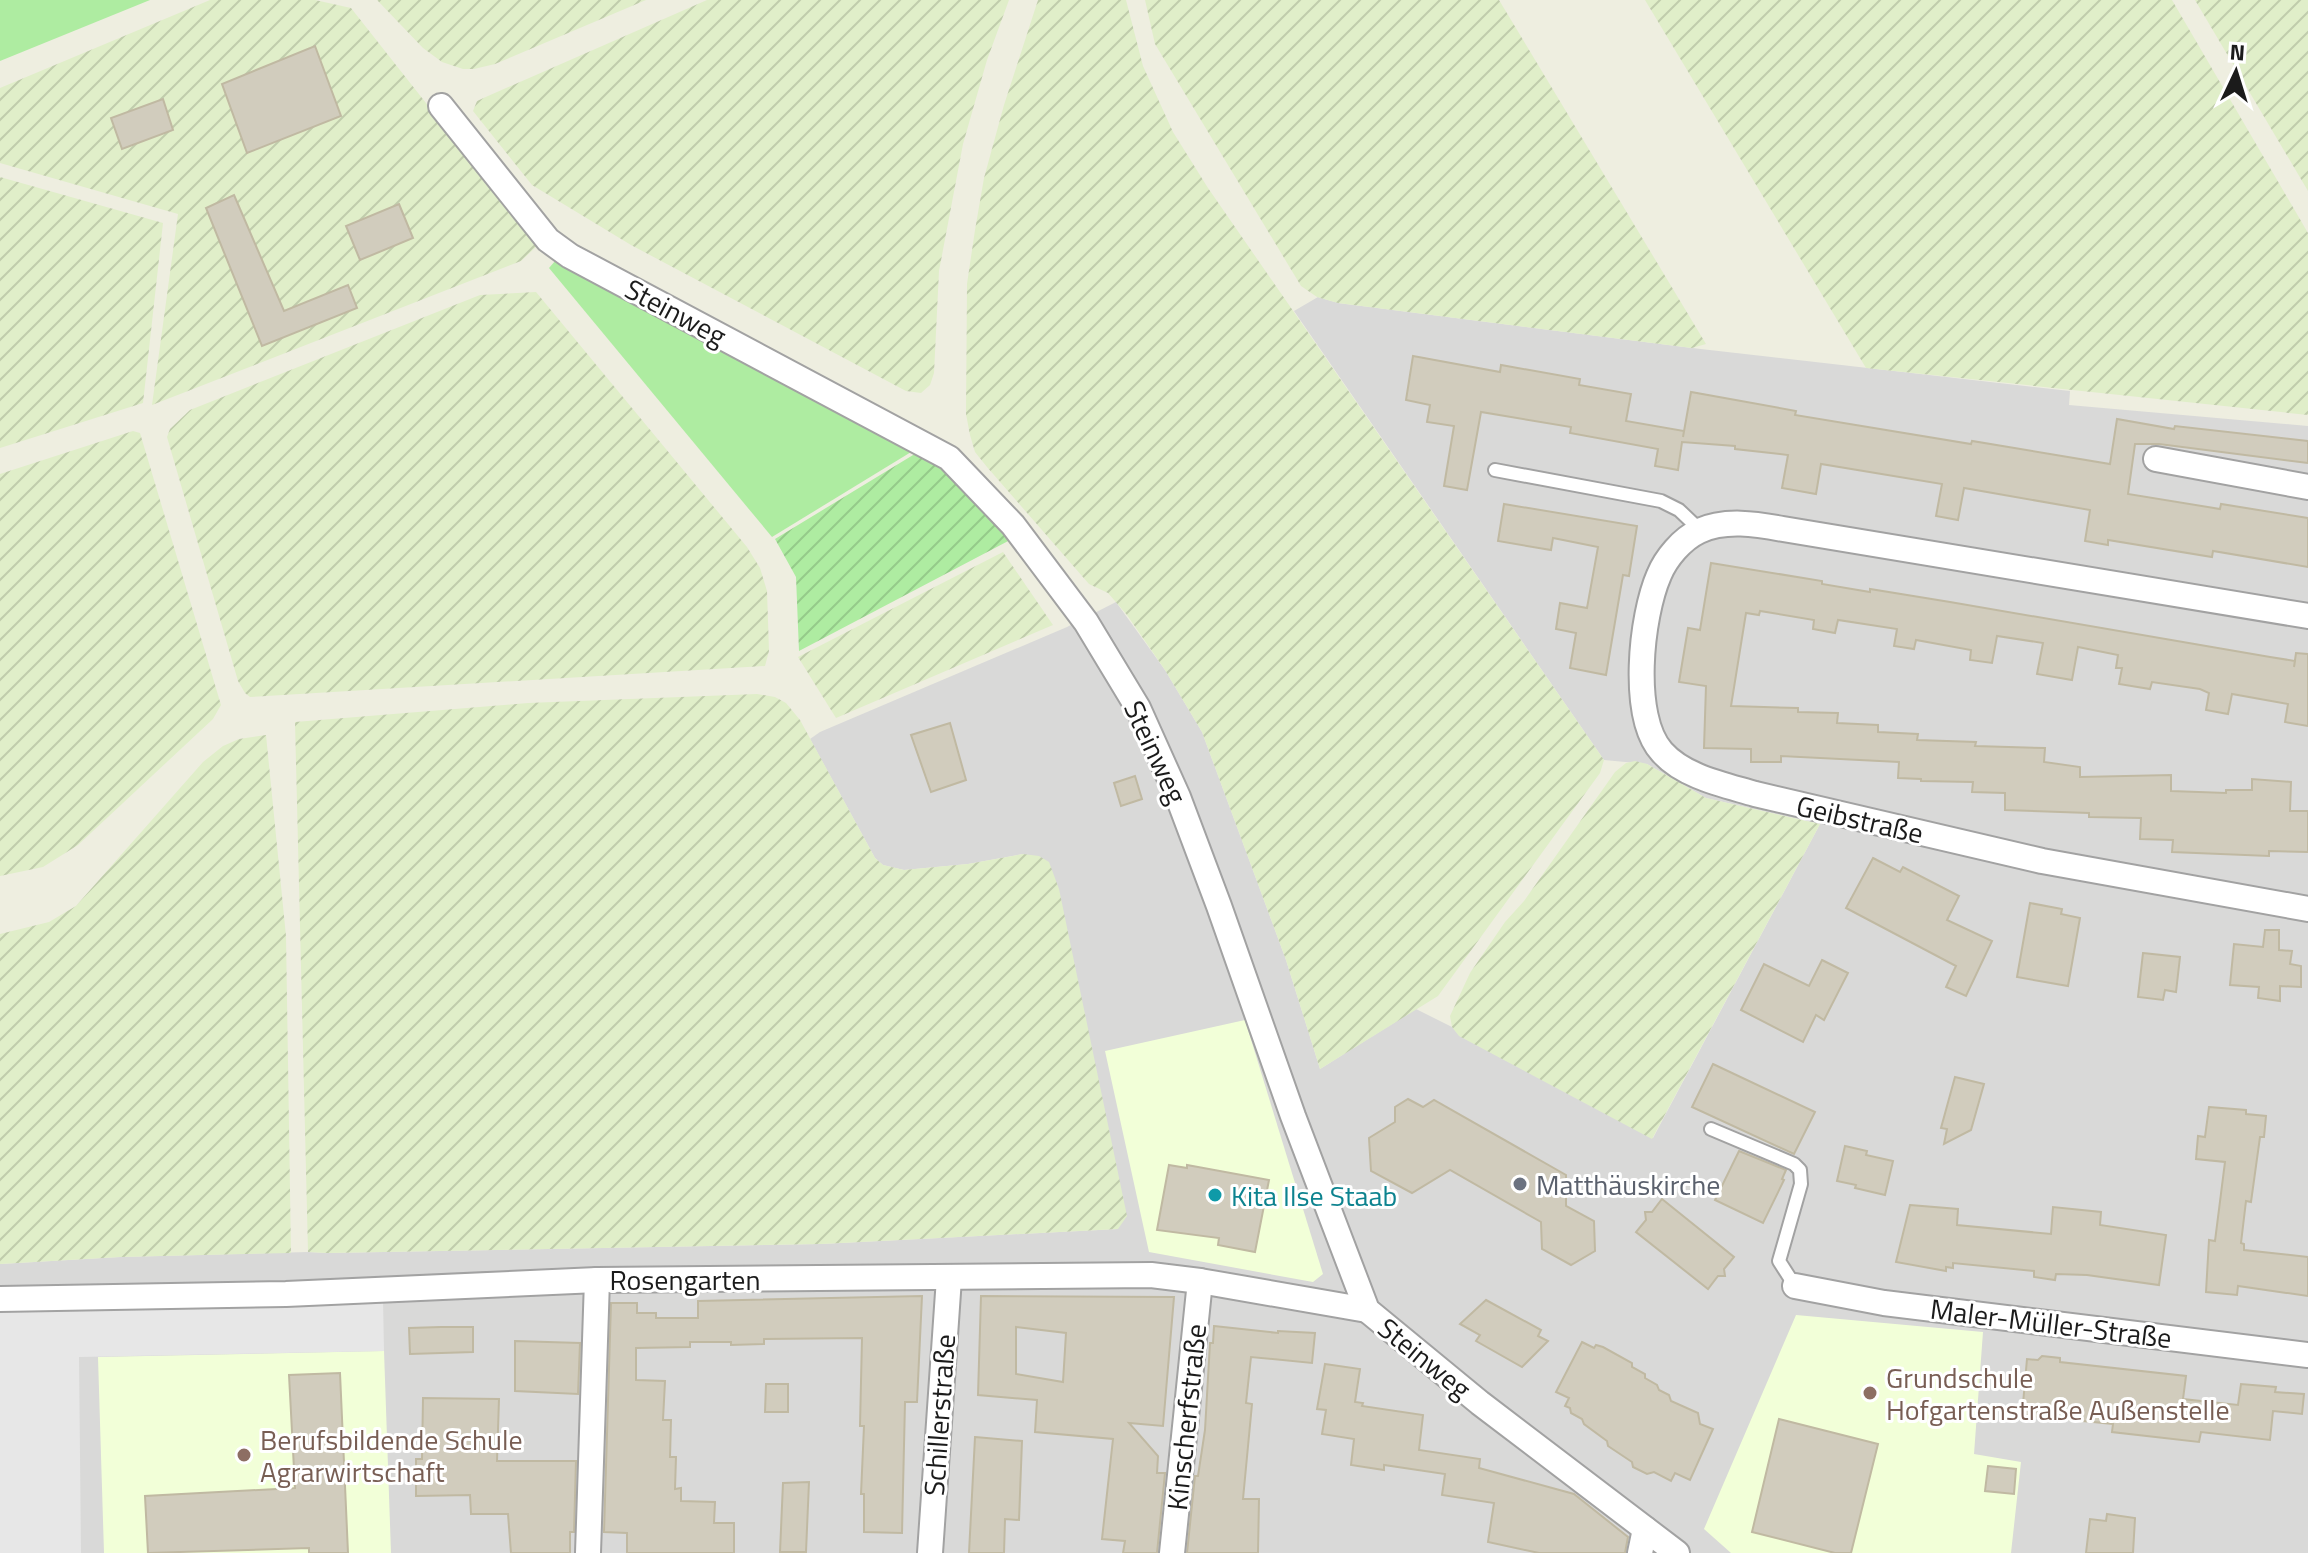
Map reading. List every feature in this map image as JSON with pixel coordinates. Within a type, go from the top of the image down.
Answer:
[{"type":"street","name":"Steinweg","points":[[441,106],[548,240],[570,256],[949,458],[1013,525],[1086,622],[1138,708],[1178,797],[1367,1310],[1642,1541],[1677,1553]]},
{"type":"street","points":[[2156,459],[2308,487]]},
{"type":"street","points":[[1700,530],[1729,524],[1752,524],[2308,616]]},
{"type":"street","name":"Geibstraße","points":[[1700,530],[1670,556],[1659,575],[1643,653],[1641,701],[1648,729],[1661,752],[1680,767],[1755,794],[2042,861],[2308,909]]},
{"type":"street","name":"Rosengarten","points":[[0,1299],[286,1294],[597,1280],[1151,1275],[1367,1310]]},
{"type":"street","name":"Schillerstraße","points":[[930,1553],[949,1278]]},
{"type":"street","points":[[588,1553],[597,1280]]},
{"type":"street","name":"Kinscherfstraße","points":[[1172,1553],[1200,1281]]},
{"type":"street","name":"Maler-Müller-Straße","points":[[1795,1286],[1884,1303],[2308,1355]]},
{"type":"lane","points":[[1495,470],[1661,501],[1679,510],[1700,530]]},
{"type":"lane","points":[[1711,1129],[1794,1164],[1800,1170],[1801,1184],[1779,1261],[1795,1286]]},
{"type":"shaded area","points":[[210,0],[315,0],[351,8],[538,245],[521,261],[152,405],[178,214],[0,163],[0,88]]},
{"type":"shaded area","points":[[377,0],[646,0],[495,64],[463,69],[442,62],[423,48]]},
{"type":"shaded area","points":[[707,0],[1009,0],[987,60],[963,144],[939,271],[934,373],[930,385],[921,393],[906,391],[631,245],[532,185],[473,111],[477,101]]},
{"type":"shaded area","points":[[1038,0],[1126,0],[1143,66],[1173,132],[1208,188],[1604,760],[1600,773],[1438,996],[1320,1069],[1286,960],[1202,732],[1127,615],[1108,593],[1089,584],[975,452],[970,435],[966,414],[967,284],[975,230],[984,178]]},
{"type":"shaded area","points":[[1145,0],[1499,0],[1706,344],[1692,348],[1338,303],[1317,297],[1301,286],[1155,44]]},
{"type":"shaded area","points":[[1645,0],[2172,0],[2308,233],[2308,415],[1866,368]]},
{"type":"shaded area","points":[[2195,0],[2308,0],[2308,191]]},
{"type":"shaded area","points":[[0,177],[163,223],[143,403],[0,448]]},
{"type":"shaded area","points":[[536,292],[747,547],[760,568],[767,591],[769,651],[765,666],[250,697],[238,681],[167,437],[170,429],[190,410],[480,295]]},
{"type":"shaded area","points":[[1318,297],[1338,303],[1692,348],[2070,391],[2069,405],[2308,426],[2308,1553],[0,1553],[0,1264],[308,1252],[821,1244],[1118,1229],[1023,854],[968,864],[904,870],[883,865],[875,858],[810,739],[820,732],[1067,627],[1116,602],[1165,670],[1202,732],[1286,960],[1320,1069],[1416,1009],[1452,1027],[1460,1036],[1653,1138],[1820,824],[1706,798],[1647,764],[1604,760],[1294,311]]},
{"type":"shaded area","points":[[133,431],[140,433],[221,705],[213,719],[78,845],[43,867],[0,876],[0,474]]},
{"type":"shaded area","points":[[1003,552],[1053,625],[836,718],[798,657]]},
{"type":"shaded area","points":[[757,694],[775,697],[786,703],[800,720],[875,858],[883,865],[904,870],[968,864],[1023,854],[1039,856],[1049,862],[1059,889],[1127,1216],[1118,1229],[821,1244],[308,1252],[295,722],[528,703]]},
{"type":"shaded area","points":[[266,735],[286,936],[291,1253],[120,1257],[0,1264],[0,934],[49,922],[76,906],[203,762],[223,746],[239,739]]},
{"type":"shaded area","points":[[1635,761],[1647,764],[1706,798],[1820,824],[1652,1139],[1459,1036],[1452,1027],[1450,1016],[1470,973],[1505,922],[1524,901],[1615,772],[1626,763]]},
{"type":"shaded area","points":[[1245,1020],[1323,1274],[1313,1282],[1149,1252],[1105,1051]]},
{"type":"shaded area","points":[[383,1299],[384,1351],[79,1357],[81,1553],[0,1553],[0,1307]]},
{"type":"shaded area","name":"Grundschule Hofgartenstraße Außenstelle","points":[[1796,1315],[1983,1332],[1974,1454],[2021,1462],[2011,1553],[1731,1553],[1704,1529]]},
{"type":"shaded area","name":"Berufsbildende Schule Agrarwirtschaft","points":[[384,1351],[391,1553],[104,1553],[98,1357]]},
{"type":"green space","points":[[0,0],[150,0],[0,61]]},
{"type":"green space","points":[[556,260],[916,449],[772,537],[549,268]]},
{"type":"green space","points":[[918,452],[958,481],[1012,539],[799,651],[796,577],[775,539]]},
{"type":"building","points":[[315,46],[341,116],[247,153],[222,84]]},
{"type":"building","points":[[163,99],[173,130],[122,149],[111,118]]},
{"type":"building","points":[[234,195],[284,311],[348,285],[357,308],[262,346],[206,208]]},
{"type":"building","points":[[399,204],[413,238],[360,260],[346,226]]},
{"type":"building","points":[[1413,356],[1500,372],[1501,365],[1580,379],[1579,385],[1631,394],[1626,421],[1684,431],[1683,437],[1691,392],[1796,411],[1795,415],[2110,464],[2117,419],[2174,429],[2175,426],[2308,441],[2308,463],[2159,444],[2135,444],[2128,494],[2220,509],[2221,504],[2308,518],[2308,567],[2213,551],[2212,557],[2108,540],[2108,545],[2085,541],[2090,510],[1964,488],[1958,520],[1936,516],[1942,484],[1821,464],[1816,494],[1782,488],[1788,455],[1735,449],[1735,446],[1682,442],[1678,470],[1655,466],[1658,449],[1570,433],[1571,427],[1481,412],[1467,490],[1444,486],[1454,426],[1427,422],[1430,405],[1406,400]]},
{"type":"building","points":[[1504,504],[1637,526],[1629,576],[1623,575],[1606,675],[1570,668],[1576,633],[1556,629],[1560,603],[1587,608],[1598,547],[1553,538],[1551,550],[1498,541]]},
{"type":"building","points":[[1711,563],[2295,661],[2296,653],[2308,654],[2308,726],[2285,722],[2288,704],[2232,694],[2228,714],[2206,710],[2209,693],[2200,689],[2152,682],[2150,689],[2119,684],[2122,668],[2116,668],[2118,655],[2078,647],[2072,680],[2037,674],[2043,643],[1997,636],[1992,663],[1970,660],[1971,650],[1916,640],[1914,649],[1894,646],[1897,629],[1838,620],[1835,633],[1813,629],[1814,620],[1760,611],[1759,615],[1746,613],[1731,706],[1838,713],[1837,723],[1878,725],[1878,732],[1918,734],[1917,740],[2045,748],[2044,762],[2080,767],[2080,777],[2171,775],[2171,791],[2226,793],[2226,790],[2252,790],[2252,779],[2291,782],[2290,811],[2308,811],[2308,852],[2269,851],[2269,856],[2172,852],[2173,840],[2140,839],[2141,818],[2005,810],[2005,793],[1972,792],[1973,782],[1898,778],[1899,762],[1781,756],[1781,762],[1751,762],[1751,749],[1704,748],[1706,686],[1679,682],[1688,628],[1700,630]]},
{"type":"building","points":[[950,723],[966,780],[931,792],[911,735]]},
{"type":"building","points":[[1135,776],[1142,799],[1121,806],[1114,783]]},
{"type":"building","points":[[1873,858],[1900,872],[1903,867],[1959,896],[1947,920],[1992,941],[1966,996],[1946,987],[1956,966],[1846,908]]},
{"type":"building","points":[[2030,903],[2062,909],[2061,914],[2080,918],[2068,986],[2017,977]]},
{"type":"building","points":[[2265,930],[2279,930],[2279,950],[2292,951],[2290,964],[2301,966],[2301,987],[2280,986],[2280,1001],[2258,998],[2259,987],[2230,985],[2234,944],[2263,947]]},
{"type":"building","points":[[2143,953],[2180,957],[2176,992],[2165,990],[2163,1000],[2138,997]]},
{"type":"building","points":[[1822,960],[1848,973],[1824,1020],[1816,1015],[1803,1042],[1741,1010],[1764,964],[1809,986]]},
{"type":"building","points":[[1713,1064],[1815,1112],[1794,1154],[1692,1107]]},
{"type":"building","points":[[1955,1077],[1984,1084],[1971,1130],[1944,1144],[1947,1129],[1941,1128]]},
{"type":"building","name":"Matthäuskirche","points":[[1408,1099],[1423,1107],[1434,1100],[1566,1175],[1566,1206],[1594,1221],[1595,1251],[1571,1265],[1542,1249],[1541,1222],[1450,1170],[1412,1193],[1371,1171],[1369,1138],[1395,1122],[1395,1107]]},
{"type":"building","points":[[2209,1107],[2246,1110],[2246,1114],[2266,1116],[2251,1202],[2246,1201],[2241,1243],[2244,1250],[2308,1257],[2308,1296],[2238,1286],[2237,1295],[2206,1292],[2209,1240],[2215,1241],[2225,1162],[2196,1159],[2198,1136],[2205,1137]]},
{"type":"building","points":[[1845,1146],[1893,1161],[1885,1195],[1837,1181]]},
{"type":"building","points":[[1739,1151],[1786,1170],[1763,1223],[1715,1200]]},
{"type":"building","name":"Kita Ilse Staab","points":[[1169,1165],[1187,1168],[1187,1165],[1269,1180],[1255,1252],[1218,1245],[1219,1238],[1157,1230]]},
{"type":"building","points":[[1662,1199],[1734,1257],[1724,1269],[1725,1276],[1718,1276],[1708,1289],[1636,1232],[1646,1220],[1645,1212],[1652,1212]]},
{"type":"building","points":[[1910,1205],[1958,1209],[1957,1225],[2051,1234],[2053,1207],[2101,1212],[2100,1225],[2166,1235],[2159,1285],[2087,1275],[2056,1274],[2055,1280],[2034,1277],[2034,1271],[1953,1263],[1953,1268],[1946,1267],[1946,1271],[1896,1262]]},
{"type":"building","points":[[922,1296],[917,1402],[905,1402],[902,1533],[864,1532],[864,1494],[861,1494],[864,1426],[860,1426],[862,1338],[764,1339],[764,1344],[731,1345],[731,1342],[690,1342],[690,1347],[636,1348],[636,1380],[665,1381],[663,1420],[671,1420],[670,1457],[676,1457],[675,1489],[681,1488],[681,1501],[715,1502],[714,1523],[734,1523],[734,1553],[627,1553],[627,1533],[604,1532],[611,1303],[637,1303],[637,1313],[656,1313],[656,1318],[698,1318],[698,1301]]},
{"type":"building","points":[[981,1296],[1174,1297],[1163,1426],[1129,1423],[1158,1456],[1157,1473],[1165,1473],[1157,1553],[1123,1553],[1125,1541],[1102,1539],[1113,1439],[1035,1432],[1037,1400],[978,1395]],"holes":[[[1016,1327],[1066,1333],[1063,1382],[1016,1374]]]},
{"type":"building","points":[[1486,1300],[1541,1330],[1538,1336],[1548,1341],[1522,1367],[1476,1341],[1480,1335],[1460,1324]]},
{"type":"building","points":[[1214,1326],[1278,1333],[1315,1333],[1312,1363],[1251,1357],[1246,1403],[1252,1404],[1243,1499],[1259,1499],[1258,1553],[1187,1553],[1195,1476],[1198,1476],[1205,1430],[1210,1343],[1213,1343]]},
{"type":"building","points":[[473,1327],[473,1352],[410,1354],[409,1328]]},
{"type":"building","points":[[515,1341],[580,1343],[578,1394],[515,1391]]},
{"type":"building","points":[[1582,1342],[1594,1348],[1596,1345],[1603,1347],[1632,1363],[1632,1367],[1669,1395],[1671,1401],[1698,1413],[1700,1424],[1713,1429],[1690,1480],[1675,1473],[1671,1481],[1654,1472],[1647,1474],[1633,1467],[1632,1462],[1608,1446],[1607,1441],[1565,1406],[1569,1398],[1556,1392]]},
{"type":"building","points":[[2042,1356],[2060,1358],[2060,1362],[2186,1376],[2183,1399],[2238,1405],[2241,1384],[2276,1387],[2275,1392],[2304,1394],[2302,1414],[2273,1411],[2270,1440],[2201,1432],[2199,1442],[2112,1432],[2113,1424],[2022,1415],[2027,1359],[2038,1360]]},
{"type":"building","points":[[1325,1364],[1360,1369],[1355,1402],[1363,1403],[1362,1406],[1423,1415],[1419,1450],[1480,1459],[1479,1468],[1574,1494],[1628,1537],[1625,1553],[1539,1553],[1488,1542],[1494,1503],[1442,1495],[1445,1474],[1384,1465],[1384,1470],[1351,1465],[1354,1439],[1322,1434],[1326,1410],[1317,1409]]},
{"type":"building","points":[[340,1373],[348,1553],[309,1553],[309,1548],[148,1553],[145,1496],[295,1488],[289,1375]]},
{"type":"building","points":[[766,1384],[788,1384],[788,1412],[765,1412]]},
{"type":"building","points":[[423,1398],[499,1399],[497,1461],[576,1461],[574,1532],[570,1532],[570,1553],[511,1553],[508,1514],[471,1514],[470,1495],[416,1496],[416,1459],[422,1459]]},
{"type":"building","points":[[1779,1419],[1878,1444],[1851,1553],[1835,1553],[1752,1532]]},
{"type":"building","points":[[975,1437],[1022,1441],[1019,1520],[1005,1519],[1004,1553],[969,1553]]},
{"type":"building","points":[[1988,1466],[2016,1469],[2014,1494],[1985,1491]]},
{"type":"building","points":[[809,1482],[806,1552],[780,1552],[783,1483]]},
{"type":"building","points":[[2107,1514],[2135,1518],[2133,1553],[2086,1553],[2090,1519],[2106,1521]]},
{"type":"place","name":"Matthäuskirche","points":[[1520,1184]]},
{"type":"place","name":"Kita Ilse Staab","points":[[1215,1195]]},
{"type":"place","name":"Grundschule Hofgartenstraße Außenstelle","points":[[1870,1393]]},
{"type":"place","name":"Berufsbildende Schule Agrarwirtschaft","points":[[244,1455]]}]
